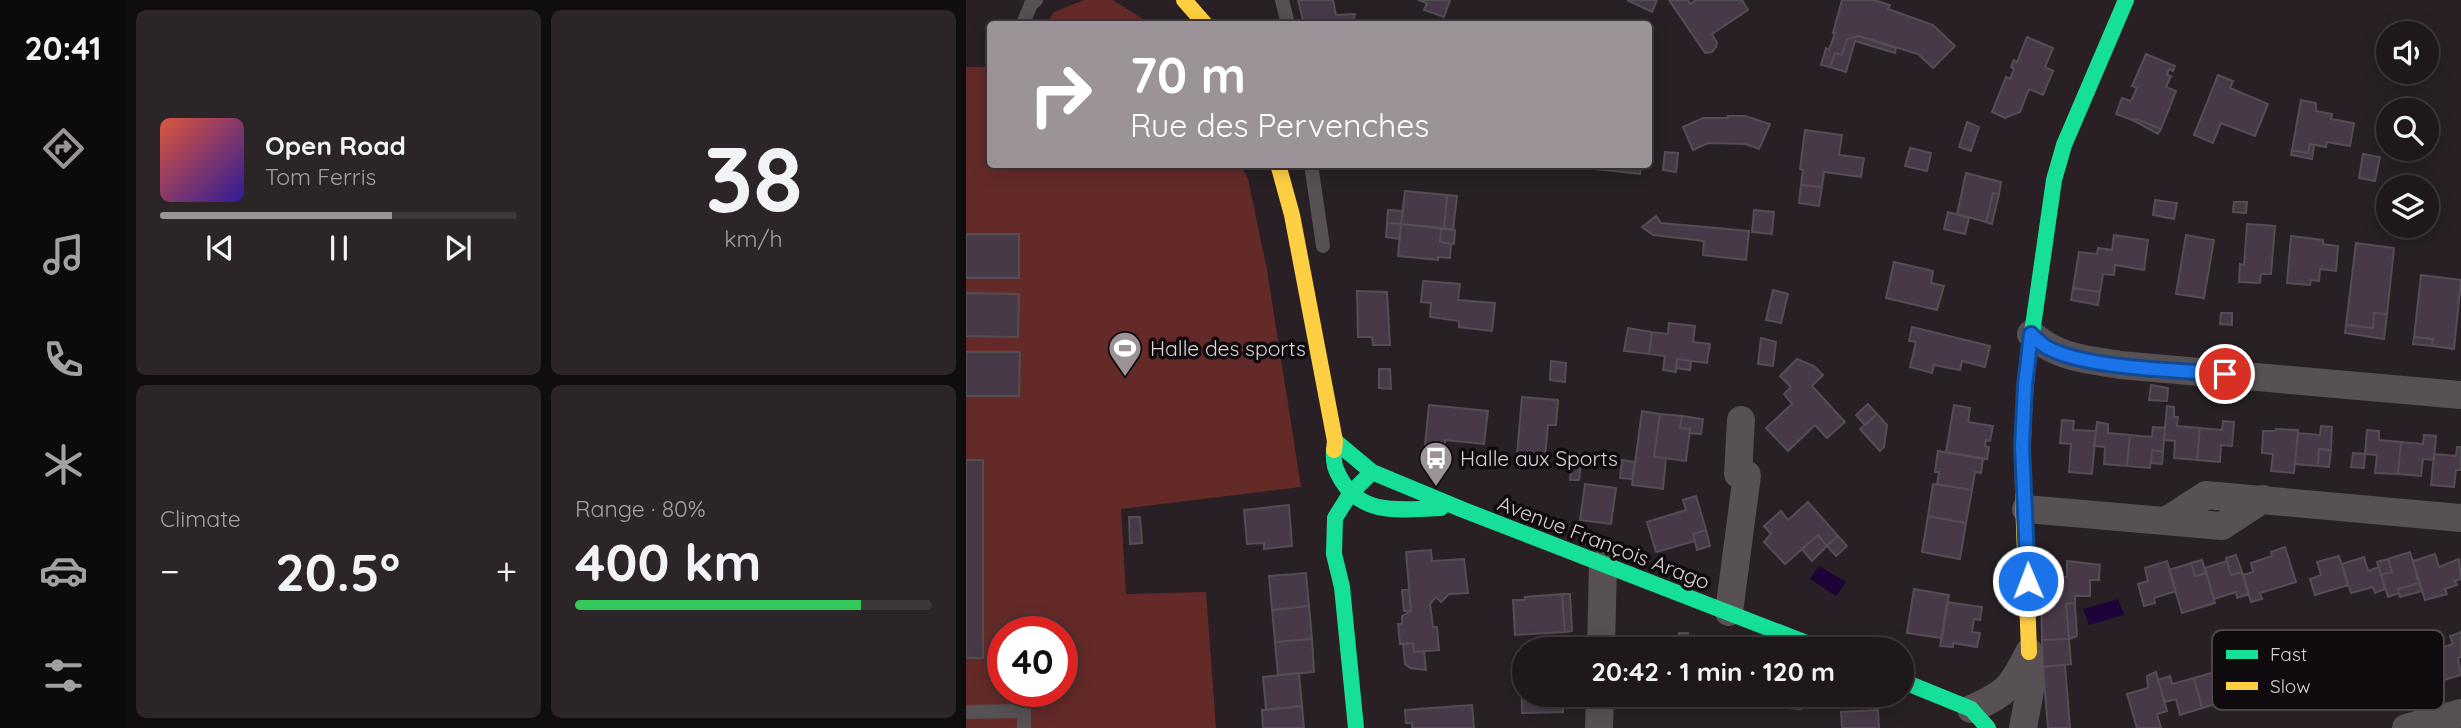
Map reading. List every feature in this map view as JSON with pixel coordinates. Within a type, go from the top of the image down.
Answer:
[{"type":"main road","points":[[1184,0],[1210,20]]},
{"type":"main road","points":[[2029,652],[2022,446],[2031,334],[2054,180],[2064,145],[2126,0]]},
{"type":"main road","points":[[1279,168],[1292,215],[1335,441],[1333,466],[1362,515]]},
{"type":"main road","name":"Avenue François Arago","points":[[1335,441],[1372,472],[1792,637]]},
{"type":"main road","points":[[1356,728],[1342,587],[1334,554],[1335,518],[1350,494],[1372,472]]},
{"type":"main road","points":[[1342,587],[1350,542],[1362,515],[1372,472]]},
{"type":"main road","points":[[1362,515],[1394,509],[1461,509]]},
{"type":"main road","points":[[1914,687],[1980,718]]},
{"type":"street","points":[[2031,334],[2046,347],[2074,358],[2119,365],[2461,395]]},
{"type":"street","points":[[1729,612],[1746,475],[1738,474],[1741,421]]},
{"type":"street","points":[[2026,509],[2166,521],[2206,495],[2461,518]]},
{"type":"street","points":[[1601,637],[1603,563]]},
{"type":"street","points":[[1980,718],[2016,678],[2029,652]]},
{"type":"street","points":[[2023,728],[2029,690],[2029,652]]},
{"type":"street","points":[[1599,728],[1600,707]]},
{"type":"street","points":[[2406,728],[2461,713]]},
{"type":"lane","points":[[1024,21],[1031,4],[1036,0]]},
{"type":"lane","points":[[1282,0],[1287,21]]},
{"type":"lane","points":[[1312,168],[1323,246]]},
{"type":"lane","points":[[1024,707],[1024,728]]},
{"type":"lane","points":[[966,712],[1024,711]]},
{"type":"shaded area","points":[[1084,0],[1113,0],[1146,21],[1048,21],[1054,12]]},
{"type":"shaded area","name":"Halle des sports","points":[[966,67],[987,67],[987,168],[1242,168],[1248,179],[1267,270],[1301,487],[1121,509],[1126,594],[1206,592],[1216,728],[966,728]]},
{"type":"shaded area","points":[[1819,566],[1846,582],[1836,596],[1810,579]]},
{"type":"shaded area","points":[[2118,599],[2124,615],[2089,625],[2083,609]]},
{"type":"building","points":[[1298,0],[1333,0],[1336,15],[1355,14],[1353,21],[1303,21]]},
{"type":"building","points":[[1418,0],[1450,0],[1444,17],[1424,10],[1427,3]]},
{"type":"building","points":[[1627,0],[1657,0],[1652,12]]},
{"type":"building","points":[[1669,0],[1688,0],[1690,4],[1696,0],[1742,0],[1748,10],[1712,34],[1717,43],[1716,47],[1712,52],[1705,53]]},
{"type":"building","points":[[1842,0],[1874,0],[1890,5],[1888,9],[1933,25],[1955,46],[1933,68],[1918,54],[1859,36],[1847,39],[1842,55],[1835,53],[1830,67],[1821,65],[1826,48],[1829,50],[1835,33]]},
{"type":"building","points":[[1859,36],[1896,48],[1895,53],[1855,41],[1846,72],[1830,67],[1835,53],[1842,55],[1847,39]]},
{"type":"building","points":[[2027,37],[2053,48],[2045,67],[2053,71],[2043,95],[2029,89],[2020,112],[2005,118],[1992,112],[2006,77],[2010,79],[2014,69],[2011,67],[2014,60],[2017,62]]},
{"type":"building","points":[[2146,54],[2175,66],[2173,71],[2169,69],[2167,75],[2171,76],[2166,87],[2176,91],[2161,129],[2116,114],[2122,98],[2131,101],[2137,88],[2132,86]]},
{"type":"building","points":[[2218,75],[2233,81],[2230,88],[2268,104],[2255,136],[2221,123],[2213,143],[2194,135]]},
{"type":"building","points":[[2301,100],[2316,103],[2316,111],[2332,114],[2331,119],[2354,123],[2350,146],[2327,142],[2326,147],[2310,144],[2308,153],[2292,150]]},
{"type":"building","points":[[1745,116],[1770,124],[1759,149],[1746,144],[1708,143],[1693,150],[1683,127],[1703,118]]},
{"type":"building","points":[[2137,119],[2161,129],[2158,134],[2132,120]]},
{"type":"building","points":[[1967,122],[1979,127],[1971,151],[1959,147]]},
{"type":"building","points":[[1805,130],[1842,135],[1839,155],[1864,158],[1861,177],[1824,172],[1822,187],[1801,185],[1803,170],[1800,169]]},
{"type":"building","points":[[2310,144],[2314,145],[2312,159],[2291,155],[2292,150],[2308,153]]},
{"type":"building","points":[[1910,148],[1931,153],[1927,171],[1905,166]]},
{"type":"building","points":[[1665,152],[1678,153],[1676,172],[1663,170]]},
{"type":"building","points":[[2363,154],[2376,156],[2376,161],[2379,161],[2375,181],[2359,178]]},
{"type":"building","points":[[1596,168],[1641,168],[1640,174]]},
{"type":"building","points":[[1966,173],[2001,182],[1999,194],[1993,193],[1986,222],[1957,214]]},
{"type":"building","points":[[1801,185],[1822,187],[1819,206],[1799,203]]},
{"type":"building","points":[[1405,191],[1447,195],[1444,229],[1401,224]]},
{"type":"building","points":[[1993,193],[1999,194],[1992,224],[1986,222]]},
{"type":"building","points":[[1447,195],[1457,196],[1453,230],[1444,229]]},
{"type":"building","points":[[2155,200],[2177,203],[2174,219],[2153,215]]},
{"type":"building","points":[[2234,202],[2247,202],[2246,213],[2233,212]]},
{"type":"building","points":[[1388,210],[1403,211],[1401,224],[1387,223]]},
{"type":"building","points":[[1754,210],[1774,212],[1772,234],[1752,232]]},
{"type":"building","points":[[1948,212],[1969,218],[1965,234],[1944,229]]},
{"type":"building","points":[[1656,216],[1661,223],[1749,231],[1746,260],[1703,255],[1704,241],[1653,235],[1642,227]]},
{"type":"building","points":[[1387,223],[1401,224],[1400,239],[1386,237]]},
{"type":"building","points":[[1401,224],[1441,228],[1440,242],[1451,244],[1450,258],[1438,257],[1438,260],[1398,256]]},
{"type":"building","points":[[2247,224],[2275,226],[2271,274],[2261,274],[2260,283],[2239,282],[2240,264],[2244,265]]},
{"type":"building","points":[[1441,228],[1455,230],[1454,244],[1440,242]]},
{"type":"building","points":[[966,234],[1019,234],[1019,278],[966,278]]},
{"type":"building","points":[[2114,235],[2148,240],[2144,270],[2115,265],[2114,275],[2103,274],[2100,292],[2073,288],[2079,252],[2097,254],[2098,248],[2112,250]]},
{"type":"building","points":[[2186,235],[2214,240],[2204,298],[2176,294]]},
{"type":"building","points":[[2291,236],[2323,240],[2323,244],[2338,246],[2336,271],[2320,269],[2319,281],[2311,280],[2310,285],[2287,283]]},
{"type":"building","points":[[2356,243],[2394,248],[2387,314],[2374,313],[2373,328],[2346,325]]},
{"type":"building","points":[[1894,262],[1933,271],[1931,283],[1944,286],[1937,310],[1886,298]]},
{"type":"building","points":[[2421,275],[2461,280],[2454,349],[2432,346],[2433,339],[2414,337]]},
{"type":"building","points":[[1423,281],[1460,284],[1458,300],[1495,303],[1492,331],[1459,327],[1459,321],[1430,317],[1431,303],[1421,302]]},
{"type":"building","points":[[2073,288],[2100,292],[2098,305],[2071,300]]},
{"type":"building","points":[[1773,290],[1788,294],[1781,323],[1766,320]]},
{"type":"building","points":[[1357,291],[1387,292],[1390,345],[1373,345],[1372,337],[1358,337]]},
{"type":"building","points":[[966,293],[1019,294],[1018,337],[966,336]]},
{"type":"building","points":[[2221,313],[2232,313],[2232,325],[2220,324]]},
{"type":"building","points":[[2374,313],[2387,314],[2384,339],[2345,333],[2346,325],[2373,328]]},
{"type":"building","points":[[1669,323],[1695,326],[1693,342],[1710,344],[1707,363],[1677,359],[1676,372],[1663,370],[1665,356],[1649,354],[1652,332],[1668,334]]},
{"type":"building","points":[[1912,327],[1990,346],[1985,367],[1962,361],[1960,370],[1934,365],[1932,373],[1910,367],[1916,342],[1909,341]]},
{"type":"building","points":[[1628,328],[1652,332],[1649,354],[1624,351]]},
{"type":"building","points":[[2414,337],[2433,339],[2432,346],[2413,344]]},
{"type":"building","points":[[1761,338],[1776,342],[1773,366],[1758,364]]},
{"type":"building","points":[[966,352],[1020,352],[1019,396],[966,396]]},
{"type":"building","points":[[1677,359],[1691,361],[1690,370],[1676,368]]},
{"type":"building","points":[[1797,359],[1814,366],[1823,375],[1812,386],[1845,422],[1827,438],[1815,425],[1788,451],[1766,428],[1792,404],[1784,394],[1791,387],[1780,376]]},
{"type":"building","points":[[1551,361],[1566,363],[1565,382],[1550,380]]},
{"type":"building","points":[[1379,369],[1390,369],[1391,389],[1379,388]]},
{"type":"building","points":[[2151,385],[2168,388],[2167,401],[2149,400]]},
{"type":"building","points":[[1522,397],[1558,400],[1556,425],[1548,425],[1545,457],[1517,454]]},
{"type":"building","points":[[1868,404],[1877,414],[1865,425],[1856,415]]},
{"type":"building","points":[[1429,405],[1488,411],[1484,444],[1445,440],[1445,447],[1425,445]]},
{"type":"building","points":[[1954,405],[1970,408],[1968,422],[1993,426],[1990,441],[1986,440],[1985,446],[1989,447],[1987,459],[1946,452]]},
{"type":"building","points":[[2167,406],[2174,407],[2174,417],[2178,417],[2177,426],[2200,428],[2197,460],[2174,458],[2175,441],[2164,440]]},
{"type":"building","points":[[1642,411],[1660,414],[1654,457],[1666,458],[1663,489],[1632,485]]},
{"type":"building","points":[[1660,414],[1682,416],[1680,428],[1690,429],[1686,461],[1654,457]]},
{"type":"building","points":[[1877,414],[1887,425],[1884,447],[1880,451],[1860,429]]},
{"type":"building","points":[[1682,416],[1703,419],[1701,434],[1689,433],[1690,429],[1680,428]]},
{"type":"building","points":[[2062,420],[2074,421],[2073,430],[2096,431],[2092,474],[2069,472],[2071,444],[2060,443]]},
{"type":"building","points":[[2223,421],[2234,422],[2232,446],[2221,445],[2220,462],[2197,460],[2200,428],[2222,430]]},
{"type":"building","points":[[2097,422],[2108,424],[2108,433],[2130,435],[2127,466],[2104,464],[2105,447],[2094,446]]},
{"type":"building","points":[[2321,426],[2332,427],[2331,450],[2319,449],[2318,466],[2295,464],[2298,433],[2320,435]]},
{"type":"building","points":[[2153,427],[2165,428],[2163,452],[2152,450],[2150,468],[2127,466],[2130,435],[2152,437]]},
{"type":"building","points":[[2298,430],[2294,473],[2271,471],[2273,454],[2262,453],[2263,431]]},
{"type":"building","points":[[2367,430],[2379,431],[2379,440],[2401,442],[2398,474],[2375,473],[2377,455],[2365,454]]},
{"type":"building","points":[[2424,435],[2436,436],[2434,460],[2423,459],[2421,476],[2398,474],[2401,442],[2423,444]]},
{"type":"building","points":[[2457,447],[2461,447],[2461,470],[2456,470],[2454,487],[2431,485],[2434,454],[2456,456]]},
{"type":"building","points":[[2319,449],[2331,450],[2329,467],[2318,466]]},
{"type":"building","points":[[2152,450],[2163,452],[2162,464],[2151,463]]},
{"type":"building","points":[[1938,451],[1983,459],[1981,473],[1975,472],[1972,490],[1937,484],[1939,472],[1935,472]]},
{"type":"building","points":[[1573,453],[1582,454],[1579,480],[1570,480]]},
{"type":"building","points":[[2353,453],[2365,454],[2364,468],[2351,467]]},
{"type":"building","points":[[966,460],[983,460],[983,658],[966,658]]},
{"type":"building","points":[[1622,460],[1635,462],[1632,479],[1620,478]]},
{"type":"building","points":[[1585,484],[1616,488],[1611,524],[1580,520]]},
{"type":"building","points":[[1933,484],[1972,490],[1966,523],[1928,516]]},
{"type":"building","points":[[1696,496],[1706,530],[1693,534],[1695,541],[1656,552],[1647,522],[1686,510],[1683,500]]},
{"type":"building","points":[[1808,502],[1838,536],[1827,546],[1818,535],[1785,564],[1764,542],[1771,534],[1764,526],[1781,511],[1788,520]]},
{"type":"building","points":[[1289,505],[1292,546],[1264,549],[1264,543],[1247,544],[1244,510]]},
{"type":"building","points":[[1928,516],[1966,523],[1960,559],[1922,552]]},
{"type":"building","points":[[1129,517],[1140,517],[1142,543],[1130,544]]},
{"type":"building","points":[[1706,530],[1710,546],[1697,550],[1693,534]]},
{"type":"building","points":[[1818,535],[1827,546],[1812,561],[1802,549]]},
{"type":"building","points":[[1838,536],[1847,546],[1836,556],[1827,546]]},
{"type":"building","points":[[2285,547],[2296,582],[2260,593],[2262,599],[2251,602],[2243,575],[2253,572],[2251,563],[2272,556],[2271,552]]},
{"type":"building","points":[[1431,550],[1432,561],[1464,559],[1468,593],[1449,594],[1441,602],[1436,597],[1430,604],[1433,627],[1437,627],[1439,650],[1414,652],[1413,643],[1400,644],[1398,624],[1402,624],[1402,616],[1411,611],[1406,552]]},
{"type":"building","points":[[2410,552],[2419,583],[2398,589],[2399,593],[2388,597],[2381,575],[2392,572],[2388,559]]},
{"type":"building","points":[[2435,554],[2439,567],[2459,559],[2461,579],[2455,581],[2457,585],[2445,589],[2447,594],[2425,600],[2413,561]]},
{"type":"building","points":[[2236,555],[2242,572],[2231,575],[2226,558]]},
{"type":"building","points":[[2339,556],[2348,585],[2315,595],[2310,579],[2321,575],[2317,562]]},
{"type":"building","points":[[2364,557],[2368,571],[2379,567],[2385,589],[2375,593],[2373,587],[2351,593],[2342,564]]},
{"type":"building","points":[[2388,559],[2392,572],[2381,575],[2377,562]]},
{"type":"building","points":[[2202,560],[2206,573],[2195,576],[2191,563]]},
{"type":"building","points":[[2067,561],[2100,565],[2099,580],[2090,580],[2090,596],[2075,596],[2075,603],[2066,604],[2069,639],[2042,640],[2041,597],[2058,597],[2058,577],[2067,577]]},
{"type":"building","points":[[2167,561],[2176,591],[2154,598],[2155,603],[2144,606],[2138,584],[2148,581],[2145,568]]},
{"type":"building","points":[[2227,561],[2231,575],[2242,572],[2248,594],[2237,598],[2236,592],[2214,599],[2205,568]]},
{"type":"building","points":[[2191,563],[2195,576],[2206,573],[2215,603],[2182,613],[2169,570]]},
{"type":"building","points":[[1306,573],[1309,606],[1272,610],[1269,576]]},
{"type":"building","points":[[2419,583],[2422,591],[2400,597],[2398,589]]},
{"type":"building","points":[[1409,589],[1411,611],[1404,611],[1402,590]]},
{"type":"building","points":[[1914,589],[1949,595],[1942,638],[1907,633]]},
{"type":"building","points":[[1562,594],[1570,594],[1572,631],[1565,632]]},
{"type":"building","points":[[1562,594],[1565,632],[1515,635],[1513,600]]},
{"type":"building","points":[[1947,602],[1982,607],[1980,620],[1974,619],[1972,632],[1980,633],[1977,647],[1953,643],[1953,647],[1940,646]]},
{"type":"building","points":[[2075,603],[2077,636],[2069,639],[2066,604]]},
{"type":"building","points":[[1309,606],[1312,639],[1275,642],[1272,610]]},
{"type":"building","points":[[2461,632],[2461,657],[2458,658],[2461,675],[2444,680],[2444,647],[2453,644],[2450,636]]},
{"type":"building","points":[[1679,633],[1688,633],[1688,637],[1679,637]]},
{"type":"building","points":[[1312,639],[1314,672],[1278,675],[1275,642]]},
{"type":"building","points":[[2069,639],[2071,664],[2043,667],[2042,640]]},
{"type":"building","points":[[1413,643],[1414,652],[1424,651],[1426,670],[1410,668],[1405,664],[1403,644]]},
{"type":"building","points":[[2065,665],[2070,728],[2048,728],[2043,667]]},
{"type":"building","points":[[2156,672],[2167,711],[2157,714],[2161,728],[2137,728],[2127,694],[2148,688],[2147,676]]},
{"type":"building","points":[[1299,673],[1302,706],[1266,710],[1263,677]]},
{"type":"building","points":[[2212,673],[2212,705],[2202,708],[2194,678]]},
{"type":"building","points":[[2170,676],[2172,684],[2194,678],[2202,708],[2180,715],[2176,699],[2165,702],[2158,680]]},
{"type":"building","points":[[1472,705],[1474,728],[1412,728],[1412,723],[1406,723],[1405,710]]},
{"type":"building","points":[[1302,706],[1304,728],[1263,728],[1262,710]]},
{"type":"building","points":[[1522,707],[1563,707],[1563,712],[1522,713]]},
{"type":"building","points":[[1878,710],[1879,728],[1842,728],[1841,712]]},
{"type":"traffic: fast","points":[[2030,347],[2054,180],[2064,145],[2126,0]]},
{"type":"traffic: fast","points":[[1335,441],[1372,472],[1791,637]]},
{"type":"traffic: fast","points":[[1334,450],[1334,463],[1342,481],[1351,493],[1362,501],[1386,508],[1441,508]]},
{"type":"traffic: fast","points":[[1356,728],[1342,587],[1334,554],[1335,518],[1350,494],[1368,476]]},
{"type":"traffic: fast","points":[[1914,686],[1971,709],[1988,728]]},
{"type":"traffic: slow","points":[[1184,0],[1202,21]]},
{"type":"traffic: slow","points":[[1279,168],[1292,215],[1335,441],[1334,450]]},
{"type":"traffic: slow","points":[[2029,652],[2023,461],[2030,347]]},
{"type":"place","name":"Halle des sports","points":[[1125,378]]},
{"type":"place","name":"Halle aux Sports","points":[[1436,488]]},
{"type":"route","points":[[2028,581],[2022,446],[2031,334],[2046,347],[2074,358],[2119,365],[2225,374]]}]
